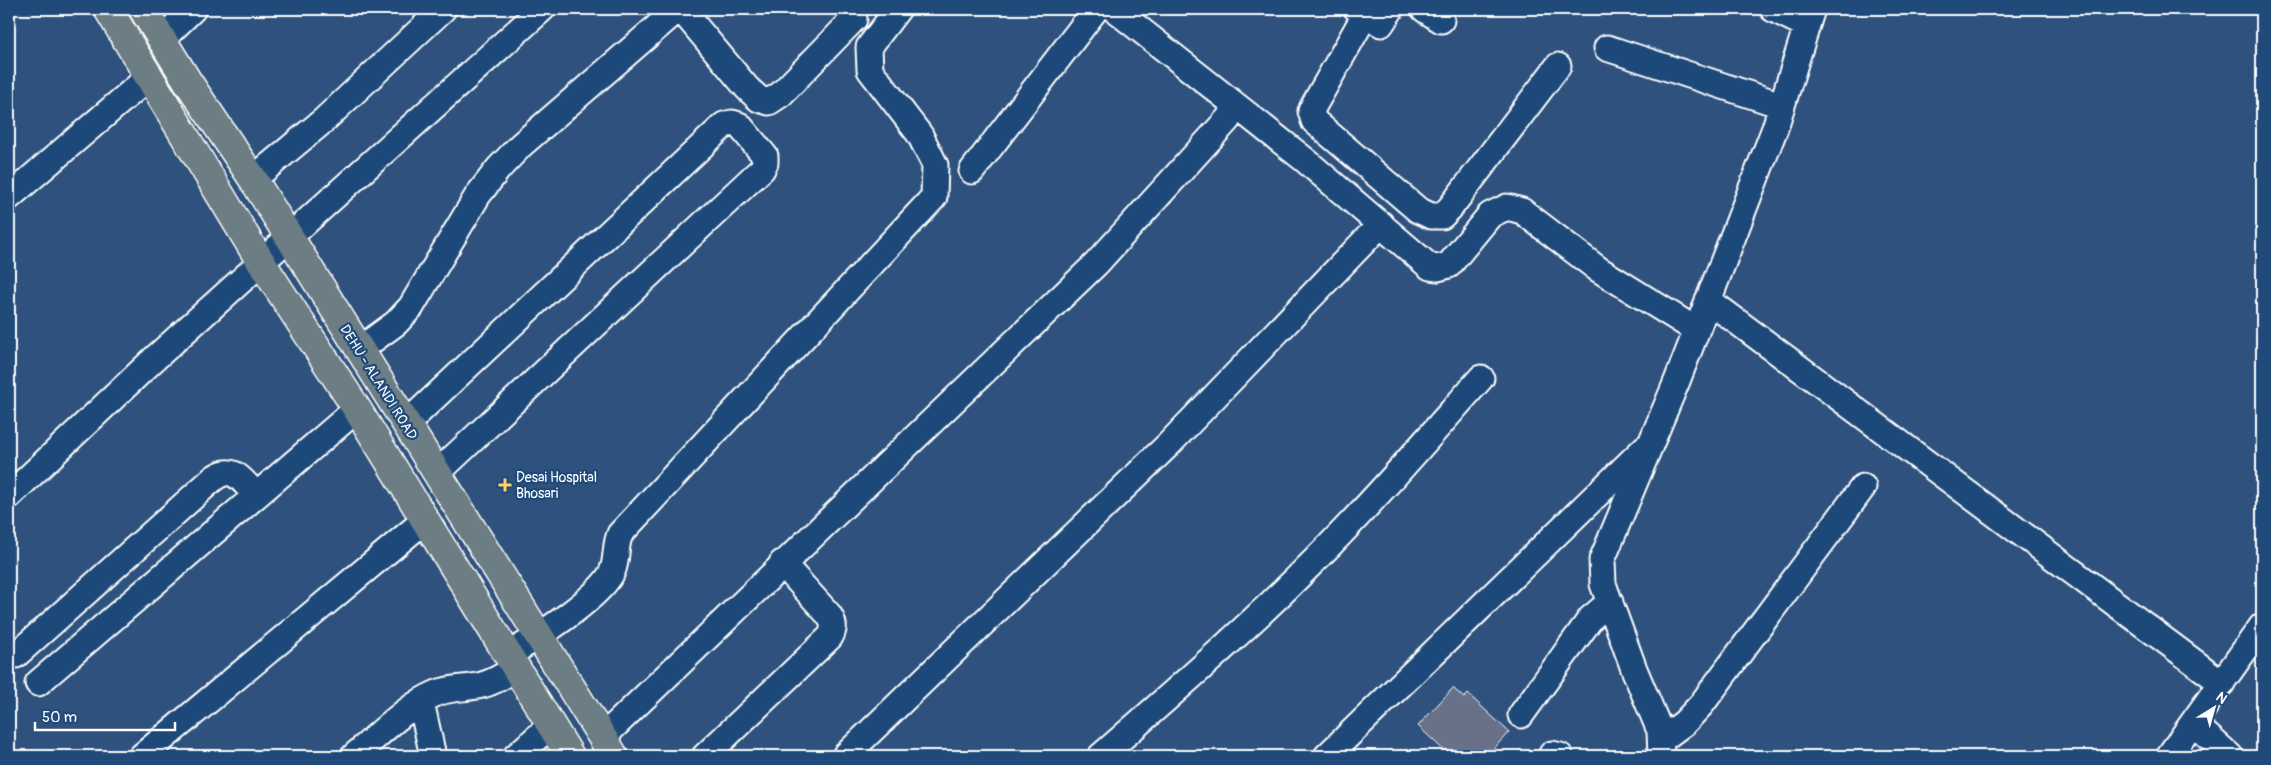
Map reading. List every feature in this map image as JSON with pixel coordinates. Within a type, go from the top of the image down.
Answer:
[{"type":"main road","points":[[108,9],[261,262],[357,409],[570,756]]},
{"type":"main road","name":"DEHU - ALANDI ROAD","points":[[143,9],[253,178],[608,747]]},
{"type":"street","points":[[162,39],[193,9]]},
{"type":"street","points":[[253,178],[323,121],[442,9]]},
{"type":"street","points":[[9,496],[261,262],[542,9]]},
{"type":"street","points":[[359,350],[396,323],[411,306],[478,195],[499,168],[521,145],[680,9],[747,88],[759,99],[769,102],[781,94],[854,19]]},
{"type":"street","points":[[354,756],[410,709],[436,693],[453,688],[481,686],[496,680],[539,636],[599,589],[615,566],[615,545],[620,534],[934,197],[934,165],[920,136],[870,70],[869,47],[898,9]]},
{"type":"street","points":[[972,171],[1096,9]]},
{"type":"street","points":[[1114,9],[1304,160],[1430,266],[1438,268],[1449,265],[1490,215],[1507,206],[1522,211],[1598,269],[1696,330]]},
{"type":"street","points":[[1390,9],[1381,24],[1361,12],[1311,111],[1314,121],[1418,210],[1431,216],[1442,216],[1450,208],[1558,66]]},
{"type":"street","points":[[1661,748],[1660,731],[1634,670],[1603,584],[1602,560],[1654,439],[1782,105],[1809,17],[1772,9]]},
{"type":"street","points":[[1607,48],[1782,105]]},
{"type":"street","points":[[9,197],[150,76]]},
{"type":"street","points":[[608,747],[782,563],[881,472],[1096,264],[1228,119]]},
{"type":"street","points":[[406,424],[724,125],[732,123],[739,126],[765,156],[765,163],[762,169],[437,473]]},
{"type":"street","points":[[845,756],[1169,444],[1381,224]]},
{"type":"street","points":[[1708,300],[2222,683]]},
{"type":"street","points":[[1101,756],[1218,653],[1315,560],[1370,503],[1481,378]]},
{"type":"street","points":[[38,683],[357,409]]},
{"type":"street","points":[[1328,756],[1654,439]]},
{"type":"street","points":[[16,655],[222,472],[230,472],[238,476],[256,495]]},
{"type":"street","points":[[1661,748],[1701,705],[1863,487]]},
{"type":"street","points":[[142,756],[425,520]]},
{"type":"street","points":[[706,756],[830,638],[834,630],[833,622],[829,615],[782,563]]},
{"type":"street","points":[[1521,715],[1592,618],[1610,602]]},
{"type":"street","points":[[2169,756],[2262,626]]},
{"type":"street","points":[[421,702],[433,756]]},
{"type":"street","points":[[2193,723],[2230,756]]},
{"type":"street","points":[[516,756],[551,725]]},
{"type":"building","points":[[1453,688],[1464,698],[1468,694],[1509,732],[1487,756],[1450,756],[1418,726]]},
{"type":"place","name":"Desai Hospital Bhosari","points":[[505,485]]}]
